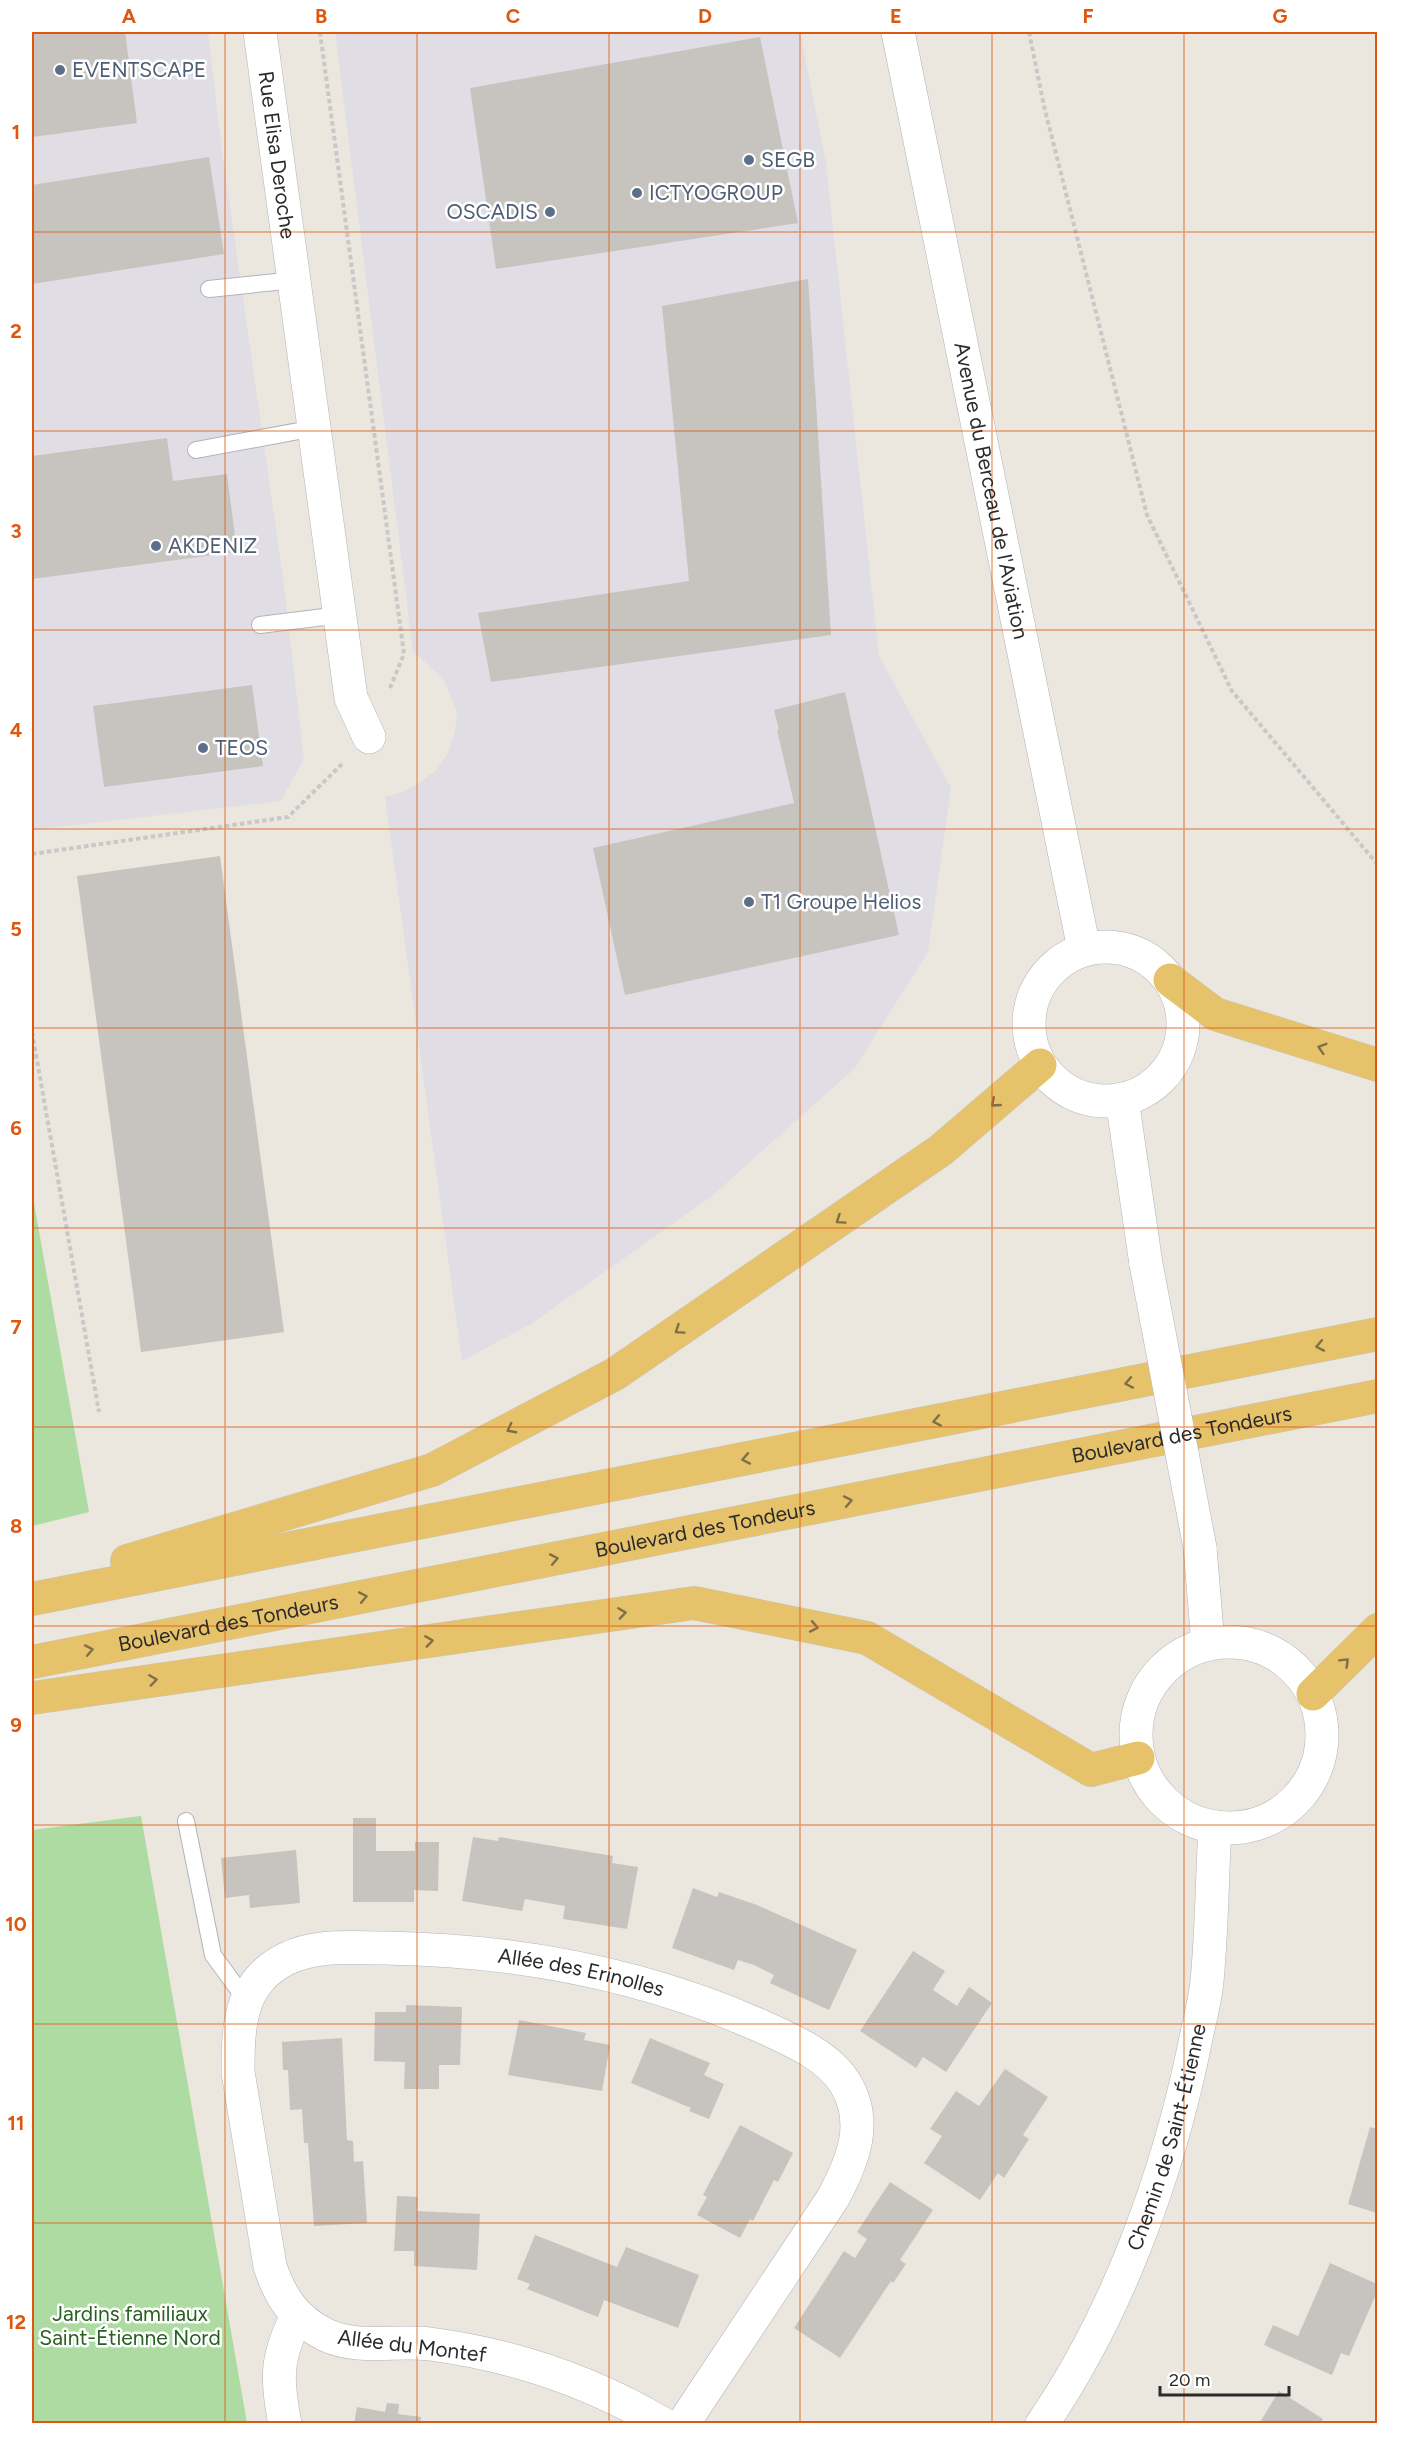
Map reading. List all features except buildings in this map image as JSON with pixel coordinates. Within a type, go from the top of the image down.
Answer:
[{"type":"highway","points":[[1170,980],[1215,1014],[1377,1065]]},
{"type":"highway","points":[[32,1590],[432,1470],[615,1374],[941,1150],[1040,1065]]},
{"type":"highway","points":[[32,1599],[1377,1334]]},
{"type":"highway","name":"Boulevard des Tondeurs","points":[[32,1662],[1377,1396]]},
{"type":"highway","points":[[32,1698],[694,1603],[867,1638],[1091,1770],[1138,1758]]},
{"type":"highway","points":[[1313,1694],[1377,1630]]},
{"type":"street","name":"Rue Elisa Deroche","points":[[260,32],[351,698],[369,737]]},
{"type":"street","name":"Avenue du Berceau de l'Aviation","points":[[898,32],[1084,949]]},
{"type":"street","points":[[1112,946],[1138,953],[1151,960],[1170,980],[1182,1007],[1183,1034],[1178,1052],[1164,1074],[1147,1089],[1122,1100],[1102,1101],[1076,1095],[1058,1085],[1040,1065],[1028,1030],[1029,1009],[1039,983],[1060,961],[1084,949],[1112,946]]},
{"type":"street","points":[[1122,1100],[1146,1264],[1200,1548],[1208,1644]]},
{"type":"street","points":[[1242,1642],[1273,1652],[1294,1668],[1313,1694],[1320,1712],[1322,1744],[1318,1765],[1302,1793],[1289,1806],[1261,1823],[1215,1827],[1190,1820],[1163,1801],[1152,1788],[1138,1758],[1135,1738],[1140,1706],[1148,1688],[1168,1663],[1208,1644],[1242,1642]]},
{"type":"street","name":"Chemin de Saint-Étienne","points":[[1041,2424],[1087,2347],[1124,2272],[1166,2160],[1189,2072],[1207,1983],[1215,1827]]},
{"type":"street","name":"Allée des Erinolles","points":[[297,2316],[277,2288],[270,2266],[238,2072],[240,2019],[246,2000],[254,1986],[268,1971],[285,1959],[322,1949],[414,1949],[509,1956],[601,1973],[720,2008],[785,2037],[832,2067],[849,2091],[858,2122],[856,2145],[848,2170],[833,2198],[683,2424]]},
{"type":"street","points":[[285,2424],[278,2390],[280,2358],[285,2340],[297,2316]]},
{"type":"street","name":"Allée du Montef","points":[[297,2316],[328,2336],[350,2342],[420,2343],[463,2348],[540,2367],[620,2400],[663,2424]]},
{"type":"lane","points":[[209,289],[295,280]]},
{"type":"lane","points":[[196,450],[315,428]]},
{"type":"lane","points":[[260,625],[340,615]]},
{"type":"lane","points":[[186,1821],[213,1955],[246,2000]]},
{"type":"path","points":[[32,854],[288,817],[369,737],[404,654],[320,32]]},
{"type":"path","points":[[1029,32],[1044,105],[1147,514],[1232,691],[1377,865]]},
{"type":"path","points":[[32,1032],[99,1412]]},
{"type":"shaded area","points":[[32,32],[208,32],[221,143],[283,577],[304,759],[281,801],[32,830]]},
{"type":"shaded area","points":[[335,32],[800,32],[826,163],[879,656],[951,788],[928,952],[855,1068],[712,1196],[531,1324],[462,1361],[385,797],[403,792],[437,769],[448,753],[455,732],[457,711],[444,680],[413,651]]},
{"type":"green space","points":[[32,1192],[89,1512],[32,1526]]},
{"type":"green space","name":"Jardins familiaux Saint-Étienne Nord","points":[[141,1816],[247,2423],[32,2423],[32,1830]]},
{"type":"place","name":"EVENTSCAPE","points":[[60,70]]},
{"type":"place","name":"SEGB","points":[[749,160]]},
{"type":"place","name":"ICTYOGROUP","points":[[637,193]]},
{"type":"place","name":"OSCADIS","points":[[550,212]]},
{"type":"place","name":"AKDENIZ","points":[[156,546]]},
{"type":"place","name":"TEOS","points":[[203,748]]},
{"type":"place","name":"T1 Groupe Helios","points":[[749,902]]}]
